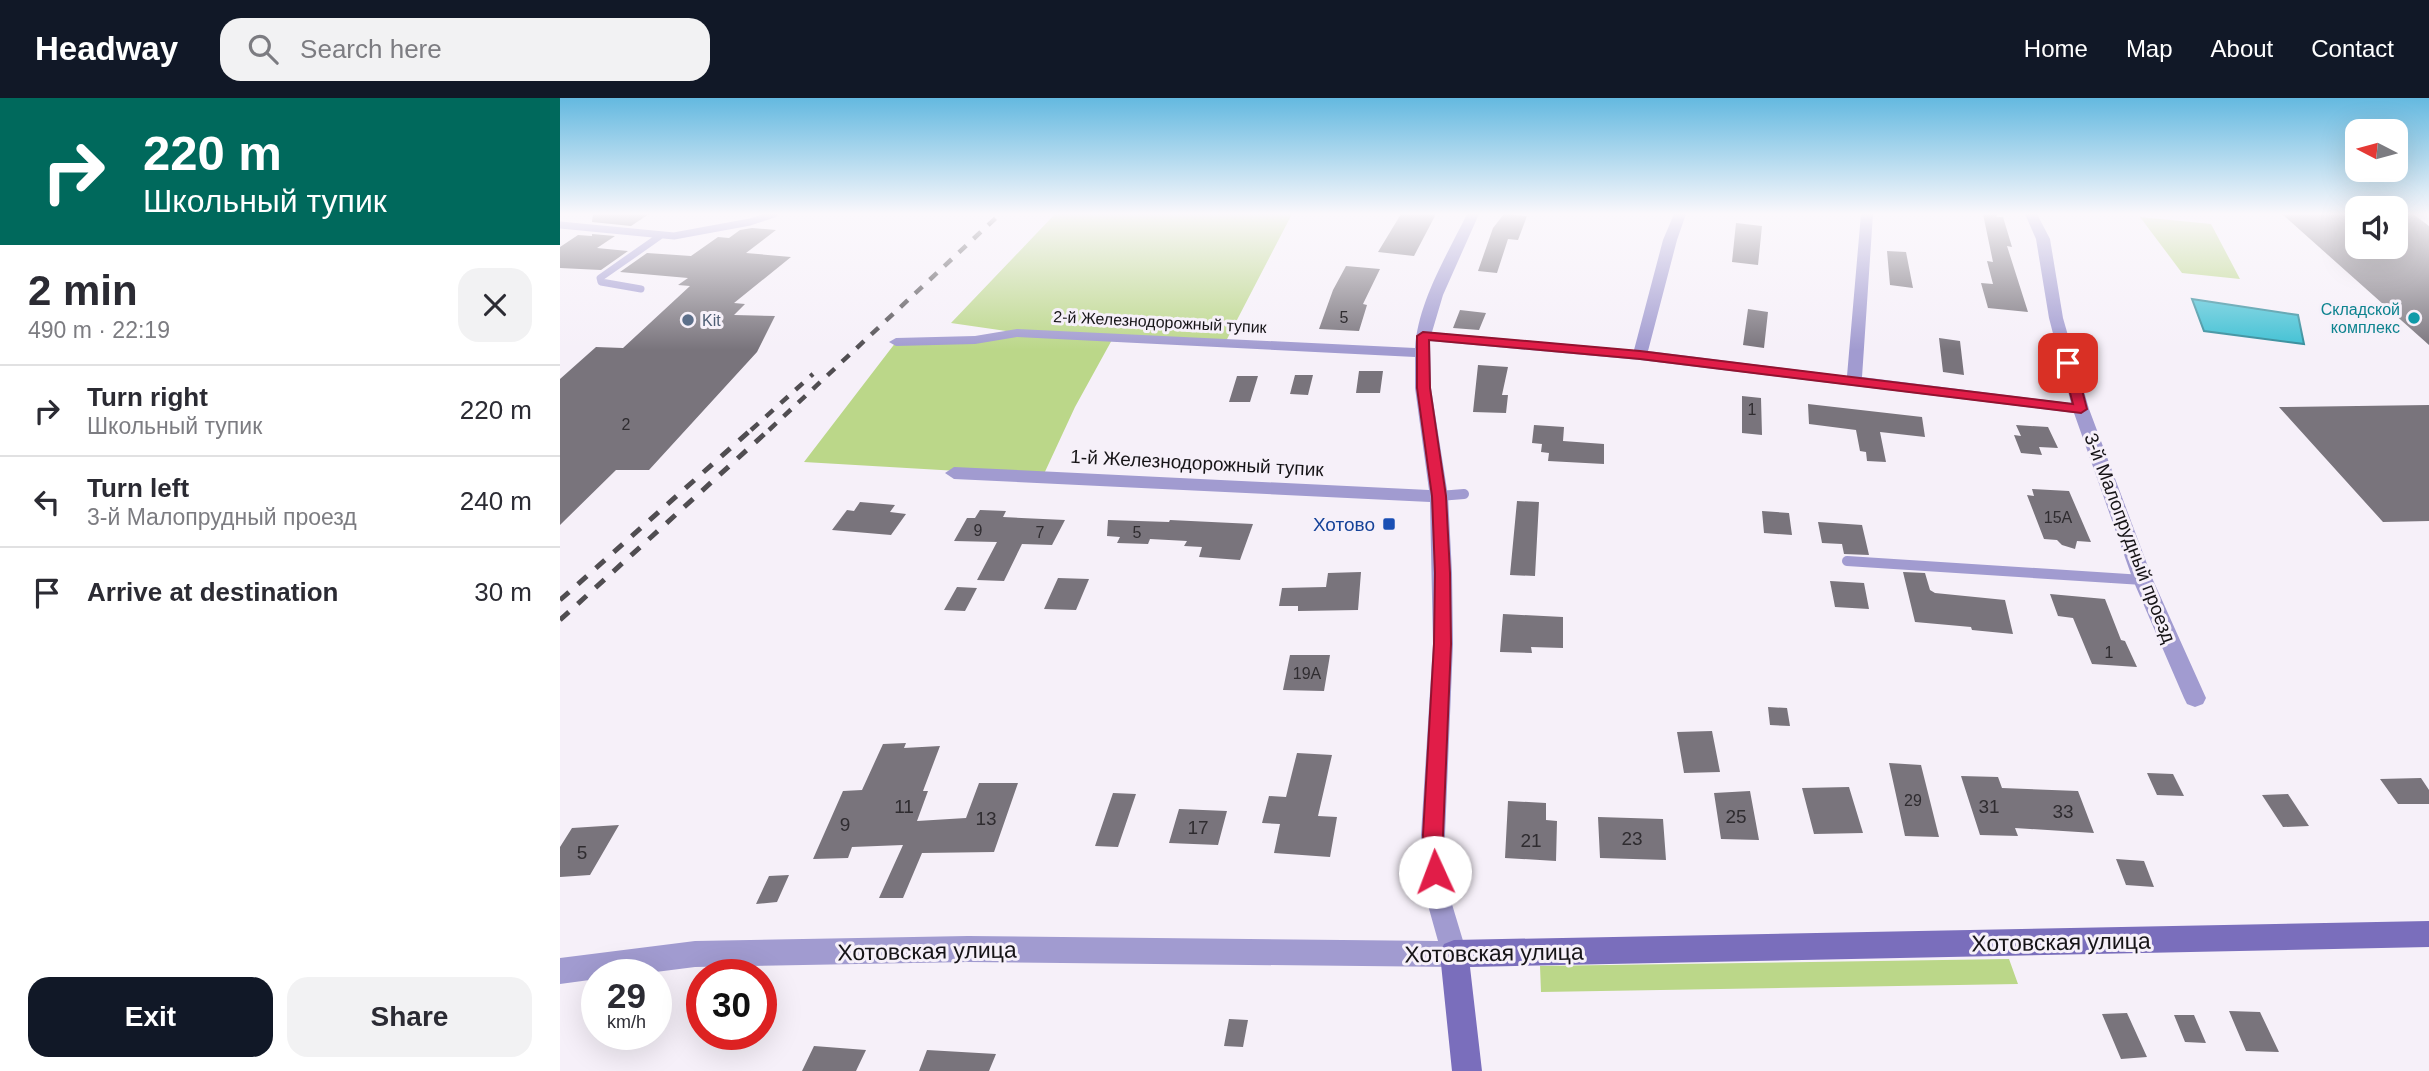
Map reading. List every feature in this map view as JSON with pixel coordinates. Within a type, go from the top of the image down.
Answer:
[{"type":"street","points":[[1452,259],[1440,284],[1423,344],[1423,388],[1439,496],[1443,644],[1433,835],[1436,891],[1454,954],[1467,1071]]},
{"type":"street","points":[[1640,355],[1665,259]]},
{"type":"street","points":[[1854,383],[1864,259]]},
{"type":"street","name":"3-й Малопрудный проезд","points":[[2046,259],[2056,318],[2081,409],[2143,580],[2195,698]]},
{"type":"street","name":"2-й Железнодорожный тупик","points":[[896,342],[975,340],[1017,333],[1423,344],[1640,355],[2081,409]]},
{"type":"street","name":"1-й Железнодорожный тупик","points":[[954,473],[1439,496]]},
{"type":"street","name":"Хотовская улица","points":[[560,971],[709,954],[968,949],[1454,954],[2429,934]]},
{"type":"lane","points":[[626,259],[600,278],[601,282],[641,289]]},
{"type":"lane","points":[[1439,496],[1464,494]]},
{"type":"lane","points":[[1847,561],[2143,580]]},
{"type":"green space","points":[[1012,259],[1268,259],[1225,343],[1113,338],[1075,407],[1043,476],[804,462],[896,342],[975,340],[1013,332],[951,323]]},
{"type":"green space","points":[[2172,259],[2230,259],[2240,279],[2182,273]]},
{"type":"green space","points":[[2009,959],[2018,984],[1541,992],[1540,966]]},
{"type":"water","points":[[2192,299],[2298,315],[2304,344],[2204,331]]},
{"type":"building","points":[[560,259],[616,259],[601,270],[560,268]]},
{"type":"building","points":[[638,259],[788,259],[734,303],[745,304],[734,315],[775,316],[757,352],[649,470],[616,470],[560,525],[560,379],[596,347],[623,348],[690,286],[678,285],[688,278],[620,272]]},
{"type":"building","points":[[1482,259],[1501,259],[1497,273],[1478,271]]},
{"type":"building","points":[[1732,259],[1759,259],[1758,265],[1732,262]]},
{"type":"building","points":[[1888,259],[1907,259],[1913,288],[1890,285]]},
{"type":"building","points":[[1992,259],[2011,259],[2028,312],[1988,308],[1981,283],[1993,284],[1987,261],[1993,262]]},
{"type":"building","points":[[2333,259],[2429,259],[2429,345]]},
{"type":"building","points":[[1346,266],[1380,269],[1363,304],[1367,305],[1359,331],[1319,329],[1333,290]]},
{"type":"building","points":[[1748,309],[1768,312],[1764,348],[1743,345]]},
{"type":"building","points":[[1460,310],[1486,313],[1479,330],[1453,328]]},
{"type":"building","points":[[1939,338],[1960,341],[1964,375],[1943,372]]},
{"type":"building","points":[[1478,365],[1508,367],[1502,395],[1508,395],[1506,413],[1473,412]]},
{"type":"building","points":[[1359,371],[1383,371],[1380,393],[1356,393]]},
{"type":"building","points":[[1295,375],[1313,375],[1308,395],[1290,394]]},
{"type":"building","points":[[1237,376],[1258,376],[1250,402],[1229,402]]},
{"type":"building","points":[[1742,396],[1761,398],[1762,435],[1742,433]]},
{"type":"building","points":[[1808,404],[1922,417],[1925,437],[1880,432],[1886,462],[1867,461],[1866,452],[1860,451],[1856,430],[1809,424]]},
{"type":"building","points":[[2429,405],[2429,521],[2383,522],[2279,407]]},
{"type":"building","points":[[1534,425],[1564,427],[1563,441],[1604,444],[1604,464],[1548,461],[1549,453],[1541,452],[1542,444],[1532,443]]},
{"type":"building","points":[[2016,425],[2048,427],[2058,448],[2039,447],[2042,455],[2021,453],[2014,435],[2021,436]]},
{"type":"building","points":[[2032,489],[2069,491],[2091,542],[2077,541],[2075,549],[2062,545],[2057,540],[2044,539],[2027,495],[2034,496]]},
{"type":"building","points":[[1517,501],[1539,502],[1535,576],[1510,575]]},
{"type":"building","points":[[860,502],[895,505],[890,512],[906,514],[891,535],[832,530],[847,510],[854,511]]},
{"type":"building","points":[[980,510],[1006,511],[1003,517],[1065,520],[1052,545],[1022,544],[1004,581],[977,580],[997,542],[954,541],[967,518],[975,518]]},
{"type":"building","points":[[1762,511],[1789,513],[1792,535],[1764,533]]},
{"type":"building","points":[[1108,520],[1253,524],[1240,560],[1199,557],[1202,547],[1184,546],[1187,541],[1150,539],[1148,544],[1117,543],[1120,537],[1107,536]]},
{"type":"building","points":[[1818,522],[1862,525],[1869,555],[1844,554],[1842,544],[1822,543]]},
{"type":"building","points":[[1361,572],[1358,610],[1298,611],[1298,606],[1279,606],[1282,588],[1326,587],[1328,573]]},
{"type":"building","points":[[1903,572],[1925,573],[1930,590],[1935,593],[2005,600],[2013,634],[1915,622]]},
{"type":"building","points":[[1058,578],[1089,579],[1076,610],[1044,609]]},
{"type":"building","points":[[1830,581],[1864,583],[1869,609],[1835,607]]},
{"type":"building","points":[[957,587],[977,588],[965,611],[944,610]]},
{"type":"building","points":[[2050,594],[2105,599],[2121,640],[2125,641],[2137,667],[2092,664],[2073,618],[2058,616]]},
{"type":"building","points":[[1503,614],[1563,617],[1563,648],[1531,647],[1532,653],[1500,652]]},
{"type":"building","points":[[1290,655],[1330,655],[1324,691],[1283,690]]},
{"type":"building","points":[[1768,707],[1787,708],[1790,726],[1770,725]]},
{"type":"building","points":[[1712,731],[1720,772],[1684,773],[1677,732]]},
{"type":"building","points":[[906,743],[904,748],[940,746],[923,791],[928,791],[917,821],[966,818],[979,783],[1018,783],[994,852],[922,853],[903,898],[879,898],[903,845],[852,847],[848,858],[813,859],[843,791],[862,790],[883,744]]},
{"type":"building","points":[[1297,753],[1332,755],[1318,816],[1337,817],[1330,857],[1274,853],[1280,824],[1262,823],[1269,796],[1286,797]]},
{"type":"building","points":[[1889,763],[1921,765],[1939,837],[1905,836]]},
{"type":"building","points":[[2147,773],[2173,774],[2184,796],[2157,795]]},
{"type":"building","points":[[1961,776],[1998,777],[2002,788],[2078,791],[2094,833],[2015,828],[2018,836],[1980,835]]},
{"type":"building","points":[[2421,778],[2429,790],[2429,804],[2398,804],[2380,779]]},
{"type":"building","points":[[1849,787],[1863,833],[1814,834],[1802,788]]},
{"type":"building","points":[[1750,791],[1759,840],[1721,839],[1714,793]]},
{"type":"building","points":[[1113,793],[1136,794],[1118,847],[1095,846]]},
{"type":"building","points":[[2288,794],[2309,826],[2283,827],[2262,795]]},
{"type":"building","points":[[1508,801],[1546,803],[1546,820],[1557,821],[1556,861],[1505,858]]},
{"type":"building","points":[[1179,809],[1227,811],[1218,845],[1169,843]]},
{"type":"building","points":[[1598,817],[1663,819],[1666,860],[1600,858]]},
{"type":"building","points":[[619,825],[590,875],[560,877],[560,847],[572,828]]},
{"type":"building","points":[[2116,859],[2144,861],[2154,887],[2126,885]]},
{"type":"building","points":[[789,875],[777,902],[756,904],[769,876]]},
{"type":"building","points":[[2229,1011],[2260,1012],[2279,1052],[2246,1051]]},
{"type":"building","points":[[2127,1013],[2147,1057],[2121,1059],[2102,1014]]},
{"type":"building","points":[[2174,1015],[2194,1015],[2206,1043],[2185,1042]]},
{"type":"building","points":[[1229,1019],[1248,1020],[1243,1047],[1224,1046]]},
{"type":"building","points":[[814,1046],[866,1050],[856,1071],[802,1071]]},
{"type":"building","points":[[927,1050],[996,1054],[989,1071],[919,1071]]},
{"type":"railway","points":[[769,430],[951,259]]},
{"type":"railway","points":[[751,430],[813,374]]},
{"type":"railway","points":[[560,600],[753,428]]},
{"type":"railway","points":[[560,620],[771,428]]},
{"type":"place","name":"Складской комплекс","points":[[2414,318]]},
{"type":"place","name":"Kit","points":[[688,320]]},
{"type":"place","name":"Хотово","points":[[1389,524]]},
{"type":"route","points":[[1435,872],[1433,835],[1443,644],[1443,573],[1439,496],[1423,388],[1423,336],[1640,355],[2081,409],[2068,363]]}]
